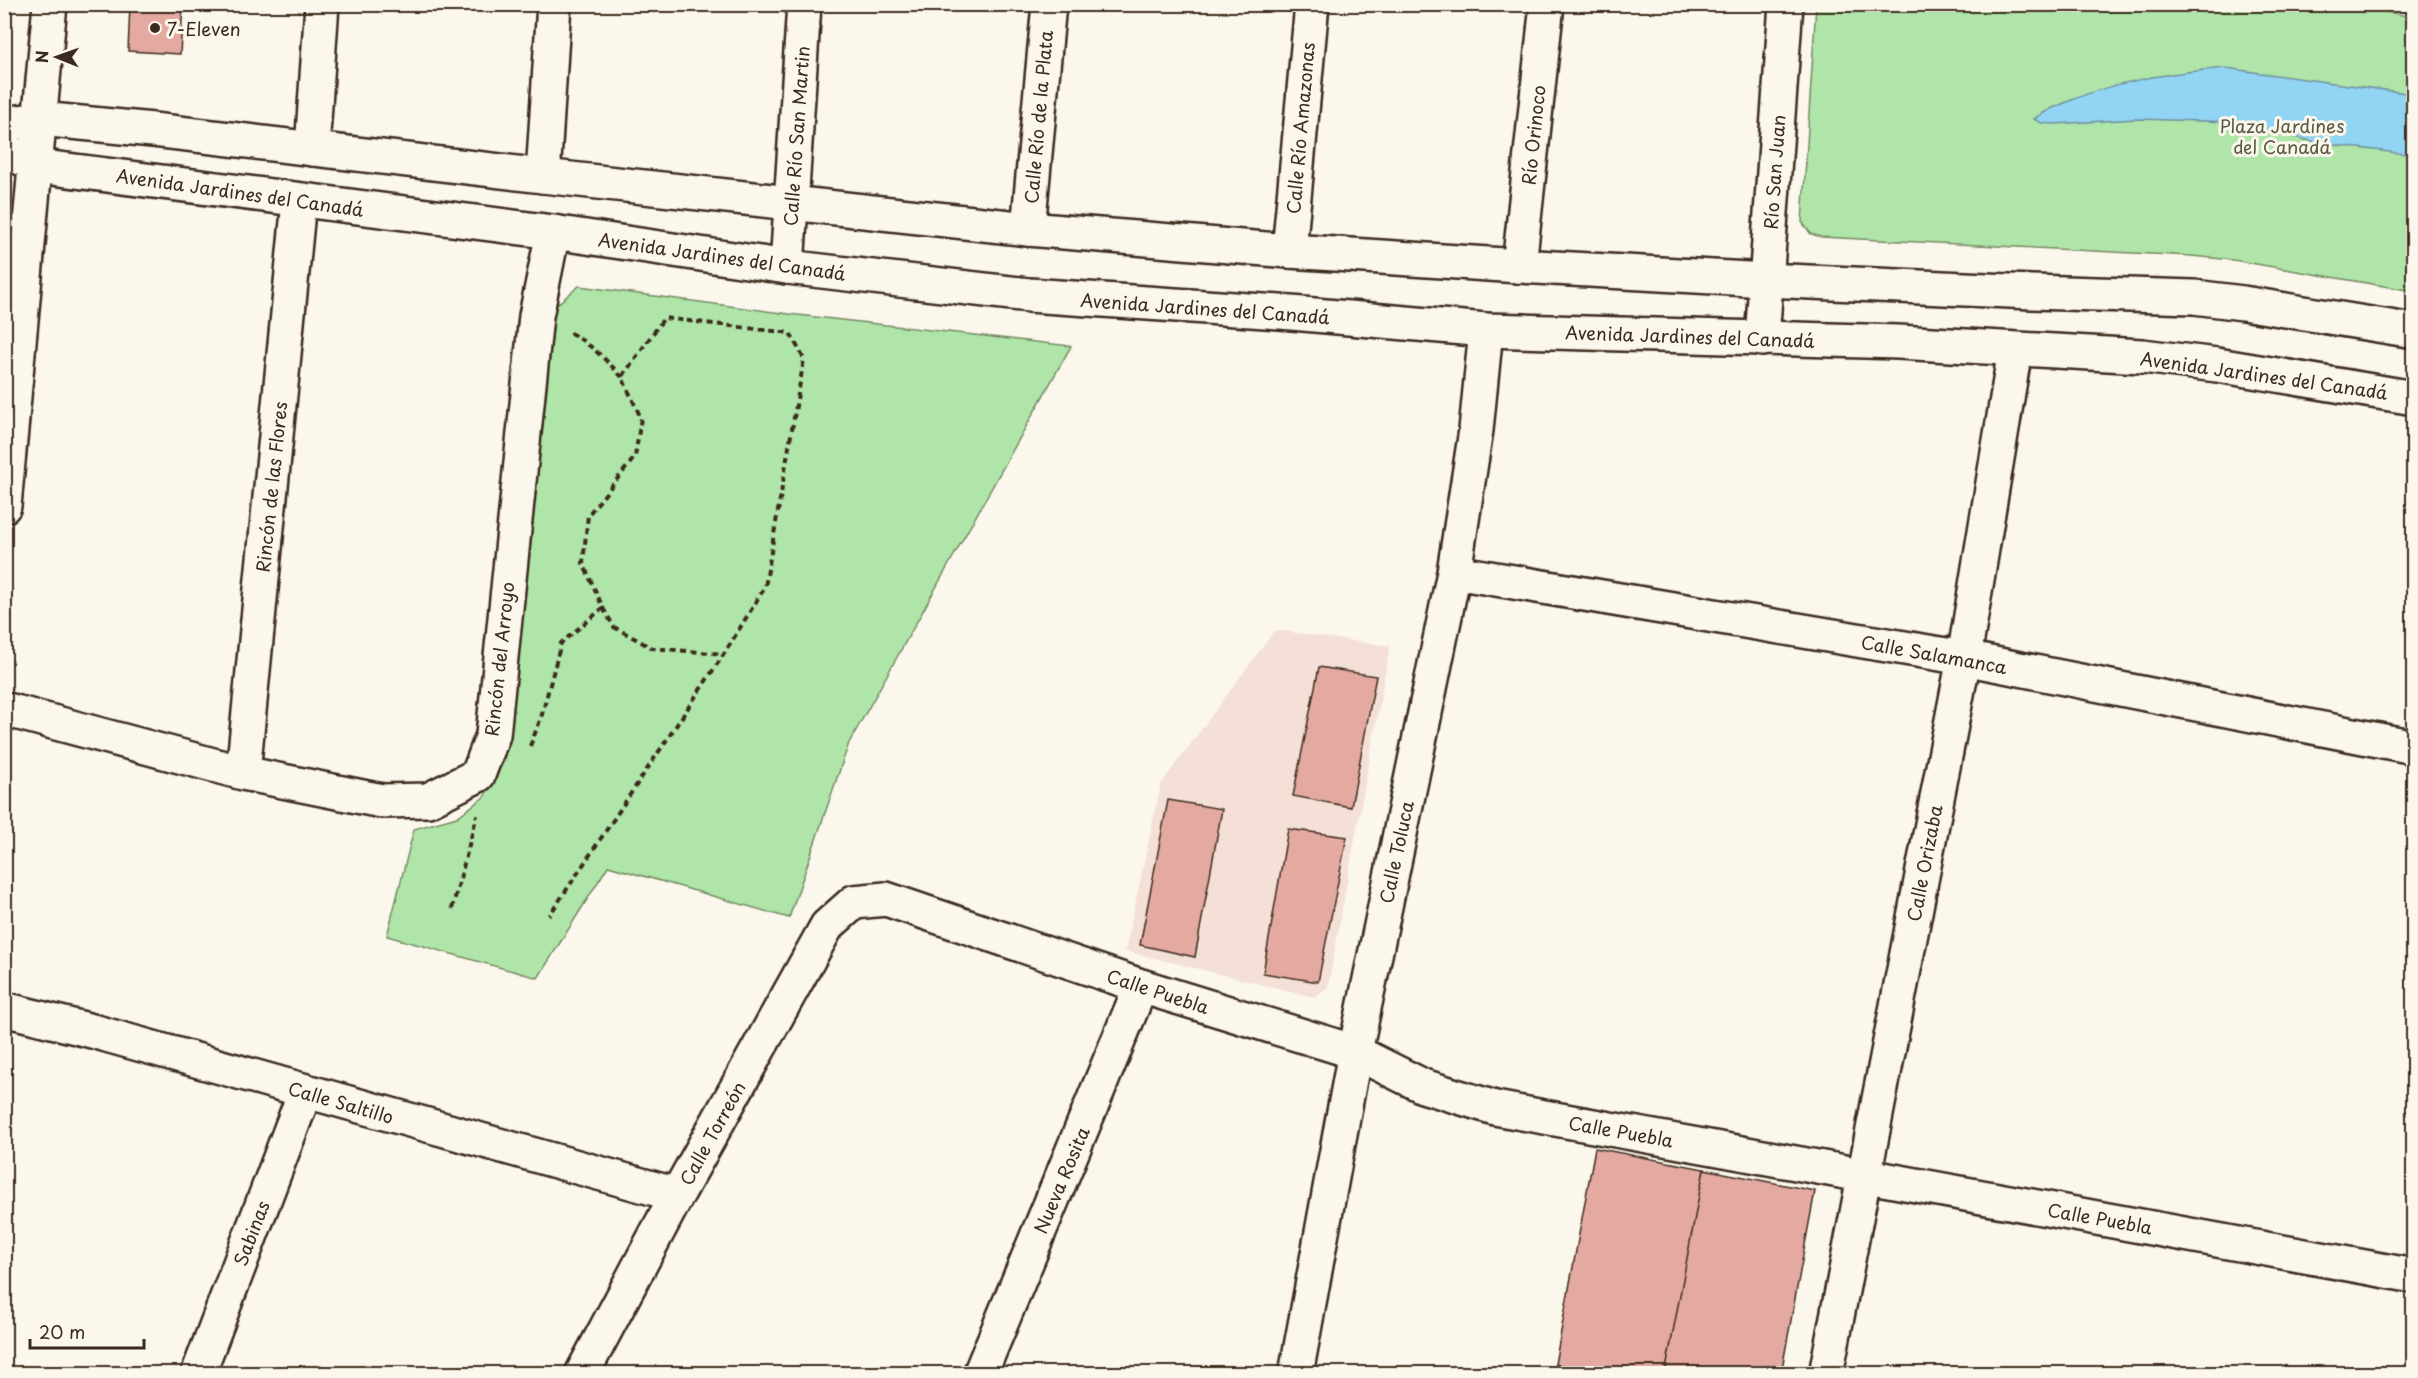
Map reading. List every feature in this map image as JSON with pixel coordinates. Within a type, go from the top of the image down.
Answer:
[{"type":"street","points":[[4,506],[50,4]]},
{"type":"street","points":[[312,149],[322,4]]},
{"type":"street","points":[[543,176],[555,4]]},
{"type":"street","name":"Calle Río San Martin","points":[[787,267],[804,4]]},
{"type":"street","name":"Calle Río de la Plata","points":[[1028,228],[1049,4]]},
{"type":"street","name":"Calle Río Amazonas","points":[[1289,251],[1312,4]]},
{"type":"street","name":"Río Orinoco","points":[[1519,266],[1547,4]]},
{"type":"street","name":"Río San Juan","points":[[1762,339],[1786,4]]},
{"type":"street","points":[[4,124],[40,119],[791,204],[1289,251],[1766,280],[2194,297],[2414,331]]},
{"type":"street","name":"Avenida Jardines del Canadá","points":[[4,149],[36,166],[553,232],[787,267],[1029,295],[1268,311],[1485,330],[1898,342],[2178,359],[2414,398]]},
{"type":"street","name":"Rincón de las Flores","points":[[243,773],[300,201]]},
{"type":"street","name":"Rincón del Arroyo","points":[[4,709],[243,773],[382,801],[428,800],[478,775],[493,735],[536,316],[553,232]]},
{"type":"street","name":"Calle Toluca","points":[[1296,1374],[1355,1052],[1454,572],[1476,430],[1485,330]]},
{"type":"street","name":"Calle Orizaba","points":[[1826,1374],[1964,658],[2015,350]]},
{"type":"street","name":"Calle Salamanca","points":[[1454,572],[1964,658],[2414,747]]},
{"type":"street","name":"Calle Puebla","points":[[854,902],[886,899],[1141,986],[1355,1052],[1423,1086],[1495,1108],[2414,1276]]},
{"type":"street","name":"Calle Torreón","points":[[582,1374],[677,1195],[827,926],[854,902]]},
{"type":"street","name":"Nueva Rosita","points":[[980,1374],[1141,986]]},
{"type":"street","name":"Calle Saltillo","points":[[4,1009],[96,1032],[677,1195]]},
{"type":"street","name":"Sabinas","points":[[198,1374],[305,1092]]},
{"type":"path","points":[[536,316],[586,343],[622,377],[641,418],[635,458],[588,515],[583,563],[603,608],[614,627],[652,648],[724,654]]},
{"type":"path","points":[[549,916],[724,654],[765,587],[804,359],[790,333],[664,318],[622,377]]},
{"type":"path","points":[[529,751],[541,718],[561,643],[603,608]]},
{"type":"path","points":[[452,909],[477,816],[484,808]]},
{"type":"shaded area","points":[[1275,630],[1390,646],[1328,987],[1314,997],[1125,951],[1161,784]]},
{"type":"green space","name":"Plaza Jardines del Canadá","points":[[2346,4],[2413,17],[2413,291],[2233,260],[2191,256],[1821,237],[1811,234],[1802,222],[1816,5]]},
{"type":"green space","points":[[579,286],[789,314],[1071,346],[849,743],[789,918],[608,866],[538,978],[387,936],[414,829],[457,817],[484,797],[504,761],[528,567],[555,306]]},
{"type":"water","points":[[2225,68],[2413,94],[2413,155],[2319,143],[2234,122],[2137,119],[2054,124],[2042,123],[2034,119],[2050,109],[2105,88],[2164,75]]},
{"type":"building","name":"7-Eleven","points":[[130,4],[183,4],[180,54],[128,51]]},
{"type":"building","points":[[1319,667],[1376,676],[1351,807],[1293,796]]},
{"type":"building","points":[[1168,800],[1222,809],[1195,957],[1140,945]]},
{"type":"building","points":[[1288,829],[1347,837],[1318,982],[1263,973]]},
{"type":"building","points":[[1595,1148],[1704,1169],[1665,1374],[1606,1374],[1555,1364]]},
{"type":"building","points":[[1704,1169],[1815,1191],[1781,1374],[1665,1374]]},
{"type":"building","points":[[1555,1364],[1606,1374],[1553,1374]]},
{"type":"place","name":"7-Eleven","points":[[155,28]]}]
